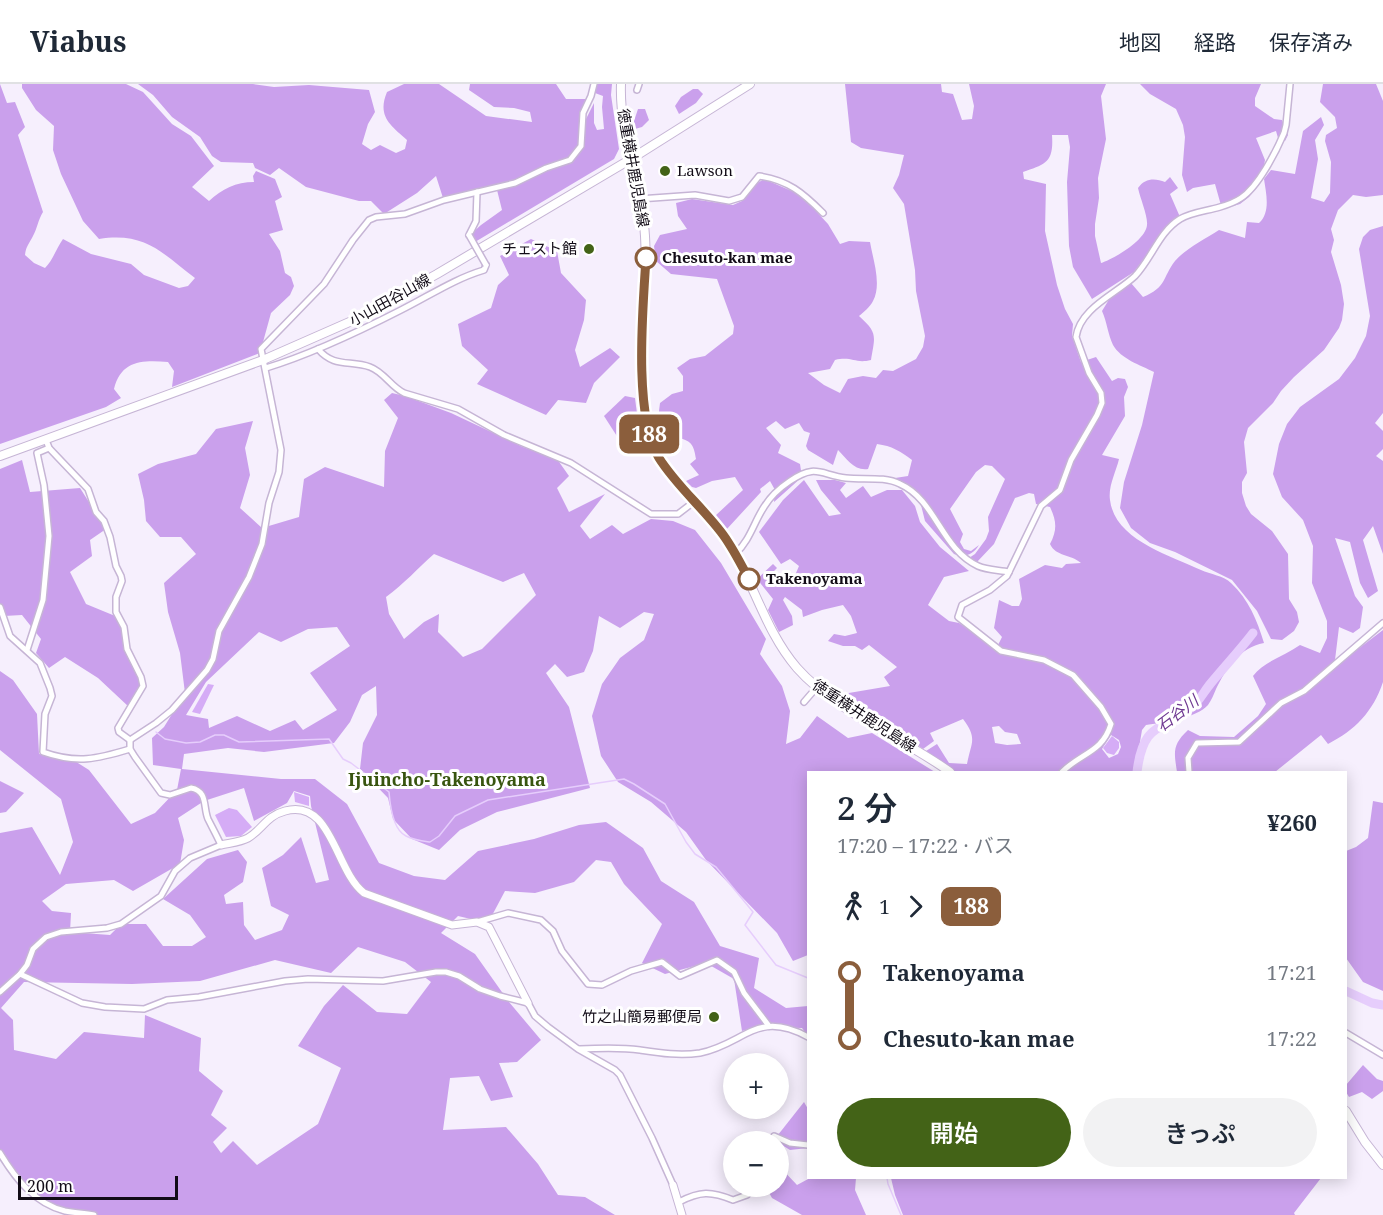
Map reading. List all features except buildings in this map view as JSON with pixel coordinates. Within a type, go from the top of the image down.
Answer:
[{"type":"main road","name":"徳重横井鹿児島線","points":[[621,84],[622,113],[645,236],[642,335],[645,414],[648,433],[659,458],[722,532],[736,553],[789,657],[817,687],[948,771]]},
{"type":"main road","name":"小山田谷山線","points":[[0,456],[47,444],[264,364],[392,300],[631,159],[717,107],[750,84]]},
{"type":"main road","points":[[1347,1112],[1365,1142],[1383,1165]]},
{"type":"street","points":[[130,740],[172,710],[207,670],[213,659],[219,631],[249,577],[259,553],[269,503],[281,461],[279,436],[261,349],[324,284],[369,220],[376,217],[405,214],[431,204],[515,183],[546,168],[570,160],[581,146],[583,113],[594,84]]},
{"type":"street","points":[[1063,771],[1093,749],[1100,747],[1106,739],[1111,724],[1101,707],[1067,670],[1044,660],[1001,651],[957,617],[962,604],[999,583],[1009,572],[1041,506],[1063,485],[1071,460],[1102,403],[1101,393],[1089,373],[1076,337],[1082,322],[1106,297],[1134,276],[1164,233],[1179,219],[1224,206],[1241,198],[1252,188],[1284,133],[1290,84]]},
{"type":"street","points":[[639,199],[695,195],[729,201],[742,197],[759,176],[771,178],[802,192],[823,213]]},
{"type":"street","points":[[264,364],[318,349],[404,309],[464,277],[484,270],[486,265],[469,235],[476,221],[477,192]]},
{"type":"street","points":[[318,349],[336,362],[371,367],[396,390],[458,410],[504,435],[571,463],[651,514],[678,514],[695,501]]},
{"type":"street","points":[[27,650],[43,600],[49,537],[44,485],[37,453],[47,444],[88,489],[96,512],[104,521],[116,566],[121,576],[122,581],[116,597],[116,612],[124,627],[127,649],[143,686],[118,728],[119,732],[130,740]]},
{"type":"street","points":[[736,553],[748,538],[766,504],[793,479],[817,470],[845,478],[878,478],[900,483],[925,505],[949,542],[968,561],[986,568],[1009,572]]},
{"type":"street","points":[[0,607],[10,636],[40,663],[52,696],[45,714],[43,752],[60,758],[77,760],[96,759],[130,749]]},
{"type":"street","points":[[1189,771],[1188,758],[1197,743],[1239,742],[1281,703],[1304,692],[1383,623]]},
{"type":"street","points":[[804,702],[817,687]]},
{"type":"street","points":[[130,740],[130,749],[161,793],[170,795],[191,788],[200,792],[204,798],[207,816],[221,844]]},
{"type":"street","points":[[0,992],[27,966],[33,949],[46,936],[121,924],[161,896],[175,871],[190,858],[221,844],[249,837],[275,814],[294,809],[314,814],[320,820],[344,867],[357,887],[364,893],[452,925],[477,922],[508,913],[541,920],[553,931],[562,951],[588,984],[602,985],[631,971],[662,962],[680,976],[717,960],[734,972],[744,993],[769,1026]]},
{"type":"street","points":[[477,922],[489,927],[535,1016],[578,1049],[620,1075],[673,1185],[682,1215]]},
{"type":"street","points":[[20,974],[82,1003],[105,1007],[144,1009],[167,1000],[199,997],[294,980],[383,981],[446,972],[459,976],[480,989],[528,1003]]},
{"type":"street","points":[[578,1049],[611,1047],[686,1055],[712,1049],[760,1027],[769,1026],[798,1032],[807,1036]]},
{"type":"street","points":[[1347,1034],[1383,1055]]},
{"type":"street","points":[[789,1143],[807,1145]]},
{"type":"street","points":[[0,1153],[11,1173],[27,1190],[64,1211],[94,1215]]},
{"type":"street","points":[[679,1202],[694,1194],[708,1193],[723,1196]]},
{"type":"street","points":[[726,1197],[733,1200],[741,1197]]},
{"type":"shaded area","points":[[0,84],[7,103],[15,102],[25,127],[18,135],[43,212],[25,255],[34,263],[45,268],[63,239],[91,254],[131,264],[144,275],[179,288],[188,286],[195,278],[162,252],[141,241],[129,238],[99,239],[83,221],[61,174],[53,150],[54,126],[36,110],[22,88],[22,84],[126,84],[143,92],[172,124],[191,136],[214,166],[192,187],[209,201],[230,187],[254,182],[253,176],[256,171],[275,179],[282,197],[275,201],[283,230],[269,234],[280,251],[285,273],[291,277],[294,286],[290,295],[271,313],[260,353],[172,387],[174,371],[168,362],[150,361],[134,364],[122,372],[117,379],[114,389],[121,398],[106,407],[0,444]]},
{"type":"shaded area","points":[[138,84],[253,84],[274,87],[309,85],[369,90],[375,112],[368,124],[362,144],[371,150],[380,145],[396,153],[405,149],[407,140],[395,130],[384,114],[384,100],[387,92],[404,84],[439,84],[486,116],[532,122],[530,112],[494,107],[469,90],[470,84],[556,84],[566,99],[590,99],[586,108],[585,121],[594,103],[594,123],[597,130],[604,129],[603,96],[595,93],[597,84],[612,84],[611,95],[619,149],[614,159],[475,242],[471,234],[502,210],[496,186],[443,198],[436,176],[417,193],[384,214],[371,201],[359,201],[306,187],[279,168],[270,175],[255,168],[253,163],[221,162],[212,156],[200,137],[172,117],[153,95]]},
{"type":"shaded area","points":[[845,84],[941,84],[942,92],[953,94],[962,120],[972,119],[974,106],[969,84],[1106,84],[1101,96],[1106,139],[1098,178],[1099,198],[1095,224],[1095,236],[1101,263],[1135,243],[1145,231],[1146,217],[1138,188],[1144,182],[1158,180],[1165,182],[1170,177],[1178,188],[1170,194],[1180,217],[1155,244],[1134,272],[1092,299],[1073,267],[1069,246],[1067,182],[1070,147],[1068,135],[1052,135],[1050,157],[1037,167],[1023,172],[1024,179],[1046,184],[1045,231],[1057,285],[1073,324],[1072,336],[1081,362],[1096,357],[1112,381],[1118,378],[1125,379],[1128,387],[1124,397],[1125,416],[1102,455],[1119,459],[1110,490],[1114,514],[1122,526],[1145,544],[1231,583],[1243,596],[1252,611],[1264,643],[1248,649],[1235,660],[1203,710],[1179,719],[1146,725],[1142,730],[1135,771],[955,771],[926,751],[937,744],[949,763],[967,764],[972,736],[963,719],[930,733],[934,741],[923,749],[837,695],[890,686],[884,677],[897,667],[869,645],[862,650],[855,646],[843,646],[828,641],[834,634],[845,636],[857,633],[851,616],[843,605],[803,617],[802,610],[785,597],[783,600],[792,616],[793,625],[779,632],[768,610],[773,599],[757,579],[773,564],[777,568],[771,574],[778,586],[793,580],[799,566],[790,559],[781,564],[759,532],[783,500],[804,480],[829,516],[841,514],[821,490],[816,480],[835,480],[846,483],[840,490],[846,498],[863,486],[871,497],[887,490],[902,490],[915,506],[920,522],[940,547],[969,571],[944,577],[928,605],[949,621],[959,623],[997,647],[1002,637],[994,628],[999,600],[1012,606],[1019,606],[1022,599],[1019,579],[1045,565],[1062,568],[1066,564],[1081,563],[1056,551],[1050,544],[1055,526],[1052,512],[1050,507],[1036,504],[1034,494],[1029,493],[1015,498],[994,544],[977,562],[969,558],[975,554],[986,539],[989,531],[988,517],[1005,479],[992,466],[985,465],[976,472],[950,509],[963,534],[960,542],[964,549],[971,551],[979,545],[965,556],[958,555],[954,554],[925,521],[921,505],[910,487],[895,478],[908,476],[912,460],[904,454],[896,449],[877,444],[868,469],[863,469],[855,466],[838,450],[833,465],[808,450],[806,446],[810,433],[804,431],[799,423],[785,429],[776,421],[766,428],[781,445],[778,453],[800,464],[802,477],[774,502],[775,490],[770,481],[760,489],[761,492],[726,530],[715,516],[743,490],[735,477],[712,481],[696,488],[692,487],[686,481],[699,475],[690,464],[696,459],[692,445],[679,438],[675,442],[657,427],[660,403],[672,394],[683,391],[683,376],[677,368],[690,359],[705,356],[733,334],[734,326],[717,279],[671,274],[656,261],[654,246],[660,235],[687,229],[678,216],[676,203],[692,199],[733,205],[742,201],[756,184],[764,179],[801,195],[828,224],[840,244],[849,241],[870,242],[876,272],[876,294],[872,303],[859,316],[874,335],[871,360],[835,360],[830,369],[808,373],[840,393],[848,379],[863,376],[876,378],[883,370],[893,371],[916,359],[923,347],[925,336],[916,291],[915,270],[904,204],[893,188],[904,155],[861,148],[851,142]],"holes":[[[999,726],[1005,732],[1017,734],[1021,744],[995,743],[992,727]],[[1111,735],[1119,740],[1121,747],[1118,754],[1109,758],[1102,749]]]},
{"type":"shaded area","points":[[1140,84],[1261,84],[1255,98],[1255,106],[1274,119],[1282,120],[1288,135],[1285,141],[1278,138],[1276,131],[1256,138],[1265,160],[1262,177],[1249,197],[1240,204],[1222,209],[1215,184],[1193,188],[1187,192],[1182,175],[1185,137],[1183,125],[1176,109],[1150,94]]},
{"type":"shaded area","points":[[1323,84],[1376,84],[1383,101],[1383,195],[1366,197],[1353,195],[1338,210],[1331,229],[1334,240],[1331,252],[1344,304],[1339,328],[1324,350],[1294,377],[1273,403],[1248,428],[1244,442],[1247,473],[1242,482],[1242,493],[1246,506],[1251,514],[1272,531],[1288,554],[1289,599],[1297,612],[1299,622],[1294,631],[1282,640],[1271,639],[1257,611],[1232,580],[1175,552],[1150,543],[1131,528],[1120,508],[1124,482],[1142,425],[1154,372],[1131,361],[1116,350],[1102,311],[1113,293],[1131,283],[1143,297],[1156,290],[1179,257],[1219,230],[1245,238],[1247,222],[1259,223],[1265,213],[1267,202],[1264,179],[1271,170],[1295,174],[1303,131],[1321,117],[1324,125],[1315,140],[1318,159],[1311,198],[1324,202],[1330,193],[1331,162],[1325,141],[1326,135],[1337,128],[1335,117],[1320,102]]},
{"type":"shaded area","points":[[693,89],[698,89],[703,94],[696,103],[679,114],[675,106],[681,97]]},
{"type":"shaded area","points":[[638,109],[645,109],[649,120],[642,127],[635,129],[633,124]]},
{"type":"shaded area","points":[[1383,226],[1383,413],[1375,423],[1383,431],[1383,449],[1376,456],[1383,461],[1383,554],[1373,526],[1363,540],[1378,591],[1368,598],[1360,583],[1350,542],[1335,538],[1355,596],[1363,607],[1360,628],[1353,633],[1339,627],[1335,660],[1341,662],[1383,630],[1383,682],[1368,711],[1347,733],[1328,744],[1321,735],[1276,771],[1177,771],[1175,749],[1188,730],[1200,736],[1234,737],[1258,716],[1266,704],[1253,676],[1269,662],[1300,645],[1320,653],[1327,638],[1327,621],[1312,583],[1313,546],[1303,520],[1282,497],[1273,474],[1279,444],[1287,424],[1300,407],[1339,379],[1355,358],[1366,336],[1370,316],[1359,249],[1363,237],[1370,230]]},
{"type":"shaded area","points":[[531,239],[557,251],[561,273],[586,300],[584,320],[575,350],[580,367],[610,348],[620,357],[594,383],[586,403],[558,400],[546,415],[477,384],[488,370],[462,346],[458,324],[491,308],[498,285],[509,275],[500,256]]},
{"type":"shaded area","points":[[392,393],[451,413],[523,447],[557,459],[569,476],[557,488],[569,512],[605,494],[580,526],[590,539],[612,525],[623,534],[651,519],[673,521],[695,530],[721,563],[766,639],[760,654],[782,686],[790,711],[786,744],[800,738],[817,716],[848,738],[872,733],[933,771],[807,771],[807,955],[793,961],[777,933],[706,860],[686,832],[651,802],[618,782],[601,756],[592,716],[602,684],[620,658],[644,640],[654,614],[644,612],[620,628],[599,616],[593,651],[584,672],[567,677],[555,664],[546,673],[569,707],[590,788],[497,812],[460,830],[439,850],[412,839],[393,819],[388,798],[360,769],[363,743],[377,715],[376,686],[362,695],[350,722],[334,743],[264,752],[228,748],[184,754],[182,769],[281,779],[315,779],[347,804],[379,863],[414,876],[445,880],[478,851],[534,839],[579,825],[606,822],[643,848],[661,881],[694,902],[720,946],[759,958],[754,988],[786,1008],[807,1006],[807,1035],[802,1028],[758,1027],[742,1031],[734,979],[706,963],[665,974],[642,963],[662,924],[624,884],[611,862],[596,860],[574,882],[535,893],[505,891],[488,923],[458,916],[441,933],[475,954],[509,1002],[541,1040],[517,1062],[499,1063],[513,1097],[491,1101],[479,1076],[450,1078],[443,1130],[506,1127],[538,1164],[558,1195],[585,1197],[615,1215],[70,1215],[35,1196],[0,1150],[0,833],[32,827],[60,875],[73,842],[61,799],[0,750],[0,671],[13,680],[37,714],[39,754],[70,758],[89,770],[131,824],[155,813],[177,790],[181,769],[153,765],[152,738],[164,727],[185,693],[180,653],[168,612],[164,583],[196,554],[181,537],[160,537],[146,521],[138,474],[158,464],[196,454],[216,429],[253,421],[245,448],[250,475],[240,508],[262,528],[299,517],[304,479],[325,467],[384,487],[385,451],[398,418],[384,400]],"holes":[[[434,554],[503,582],[524,573],[536,595],[482,649],[463,657],[438,632],[439,614],[424,622],[404,639],[389,614],[386,597]],[[337,627],[350,646],[310,673],[337,710],[303,730],[295,720],[270,731],[237,716],[209,728],[208,719],[186,715],[206,682],[259,632],[281,642],[308,629]],[[244,788],[254,821],[287,803],[294,791],[310,796],[329,880],[316,883],[301,837],[283,855],[262,868],[271,906],[289,915],[282,930],[255,940],[244,925],[243,902],[226,904],[224,895],[243,882],[247,862],[238,850],[207,859],[163,899],[190,915],[206,937],[192,946],[163,946],[146,924],[121,924],[110,935],[70,932],[71,913],[52,911],[42,901],[66,884],[114,880],[133,891],[180,864],[184,840],[178,818],[204,801]],[[358,947],[405,962],[431,982],[407,1014],[377,1012],[343,985],[324,1006],[298,1046],[341,1068],[318,1124],[257,1165],[233,1141],[221,1153],[213,1142],[227,1128],[211,1115],[223,1091],[199,1071],[201,1038],[145,1015],[144,1038],[84,1032],[56,1059],[14,1050],[13,1020],[1,1008],[24,982],[132,984],[200,981],[275,960],[331,973]]]},
{"type":"shaded area","points":[[625,396],[635,398],[640,437],[622,444],[604,416]]},
{"type":"shaded area","points":[[22,460],[30,492],[80,488],[106,529],[90,540],[92,556],[70,572],[86,604],[120,618],[130,652],[143,677],[143,693],[129,707],[98,678],[65,657],[49,668],[36,653],[41,639],[22,615],[4,616],[0,612],[0,469]]},
{"type":"shaded area","points":[[208,684],[214,685],[200,714],[192,712]]},
{"type":"shaded area","points":[[1112,736],[1119,742],[1119,748],[1114,755],[1107,753],[1103,748]]},
{"type":"shaded area","points":[[0,781],[24,793],[6,812],[0,813]]},
{"type":"shaded area","points":[[294,792],[309,797],[309,806],[295,802]]},
{"type":"shaded area","points":[[1373,801],[1383,803],[1383,991],[1363,982],[1347,959],[1347,851],[1368,838]]},
{"type":"shaded area","points":[[229,808],[237,810],[252,827],[241,836],[226,837],[215,815]]},
{"type":"shaded area","points":[[1363,1065],[1377,1079],[1383,1081],[1383,1091],[1372,1099],[1362,1092],[1349,1097],[1347,1084]]},
{"type":"shaded area","points":[[804,1102],[807,1107],[807,1148],[790,1150],[789,1131],[781,1131]]},
{"type":"shaded area","points":[[789,1177],[797,1185],[808,1179],[856,1179],[855,1190],[866,1215],[802,1215],[772,1198],[789,1197]]},
{"type":"shaded area","points":[[891,1179],[1320,1179],[1294,1213],[1295,1215],[903,1215]]},
{"type":"waterway","name":"石谷川","points":[[1137,771],[1140,754],[1151,733],[1186,712],[1197,702],[1253,633]]},
{"type":"waterway","points":[[156,732],[165,739],[186,743],[200,742],[215,735],[224,735],[239,742],[329,739],[343,759],[389,792],[393,817],[402,833],[430,842],[439,836],[455,816],[488,800],[624,779],[665,804],[695,854],[716,867],[753,912],[745,925],[776,965],[807,978]]},
{"type":"waterway","name":"石谷川","points":[[1347,991],[1372,1003],[1383,1005]]},
{"type":"waterway","points":[[887,1179],[901,1215]]},
{"type":"bus line","name":"188","points":[[646,258],[642,335],[645,414],[648,433],[659,458],[722,532],[749,579]]},
{"type":"place","name":"Lawson","points":[[665,171]]},
{"type":"place","name":"チェスト館","points":[[589,249]]},
{"type":"place","name":"Chesuto-kan mae","points":[[646,258]]},
{"type":"place","name":"Takenoyama","points":[[749,579]]},
{"type":"place","name":"竹之山簡易郵便局","points":[[714,1017]]},
{"type":"district","name":"Ijuincho-Takenoyama","points":[[447,780]]}]
